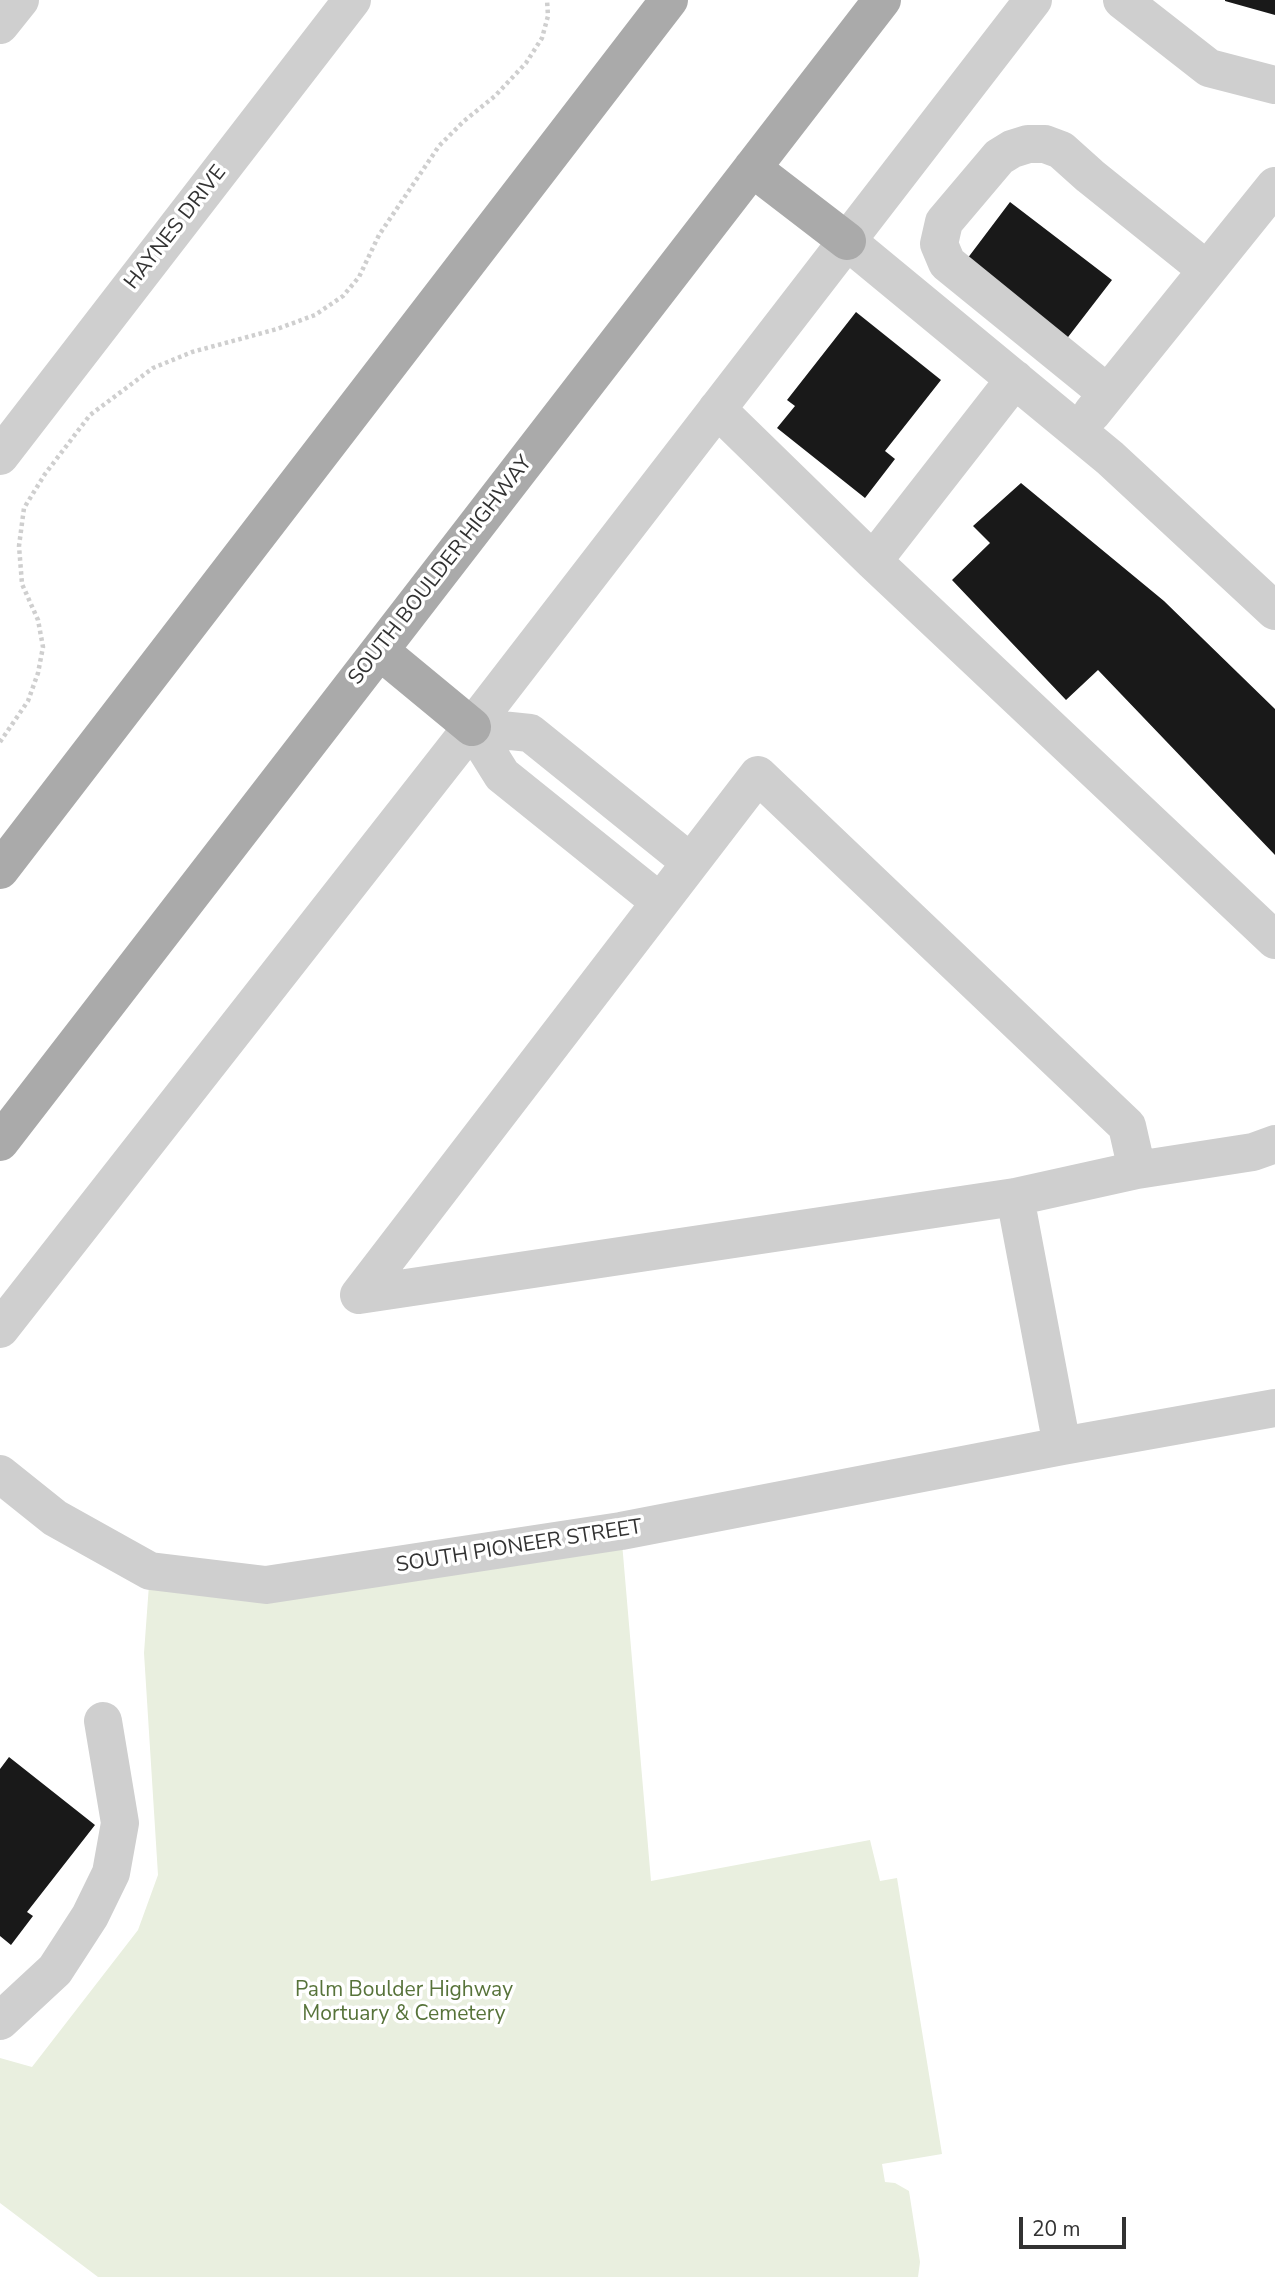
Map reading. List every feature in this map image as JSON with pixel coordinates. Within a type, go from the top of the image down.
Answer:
[{"type":"main road","points":[[0,870],[669,0]]},
{"type":"main road","name":"SOUTH BOULDER HIGHWAY","points":[[0,1142],[882,0]]},
{"type":"main road","points":[[752,168],[847,241]]},
{"type":"main road","points":[[380,651],[472,727]]},
{"type":"street","points":[[0,26],[20,0]]},
{"type":"street","name":"HAYNES DRIVE","points":[[0,456],[352,0]]},
{"type":"street","points":[[0,1329],[472,727],[1033,0]]},
{"type":"street","points":[[1122,0],[1209,68],[1275,85]]},
{"type":"street","points":[[1107,393],[947,263],[939,244],[944,222],[999,156],[1028,144],[1045,144],[1060,150],[1207,270]]},
{"type":"street","points":[[1077,431],[1275,186]]},
{"type":"street","points":[[847,241],[1110,458],[1275,611]]},
{"type":"street","points":[[873,561],[1015,379]]},
{"type":"street","points":[[717,410],[1275,940]]},
{"type":"street","points":[[472,727],[530,733],[690,862]]},
{"type":"street","points":[[472,727],[502,775],[660,902]]},
{"type":"street","points":[[1137,1170],[1126,1126],[758,775],[359,1295],[1015,1197],[1137,1170],[1254,1152],[1275,1144]]},
{"type":"street","points":[[1015,1197],[1062,1446]]},
{"type":"street","name":"SOUTH PIONEER STREET","points":[[0,1474],[55,1518],[150,1571],[266,1585],[621,1531],[1275,1408]]},
{"type":"street","points":[[0,2021],[55,1970],[90,1916],[111,1873],[120,1823],[103,1721]]},
{"type":"path","points":[[0,742],[28,701],[38,673],[43,647],[38,620],[22,584],[19,546],[24,508],[45,474],[90,415],[153,369],[192,352],[277,329],[315,315],[343,296],[359,277],[379,234],[439,146],[495,96],[526,63],[542,38],[548,16],[547,0]]},
{"type":"green space","name":"Palm Boulder Highway Mortuary & Cemetery","points":[[621,1531],[651,1881],[870,1840],[880,1881],[897,1878],[942,2154],[882,2164],[885,2182],[895,2183],[909,2191],[920,2262],[918,2277],[98,2277],[0,2203],[0,2058],[32,2067],[138,1930],[158,1875],[144,1653],[150,1571],[266,1585]]},
{"type":"building","points":[[1275,0],[1275,15],[1225,1]]},
{"type":"building","points":[[1010,202],[1112,280],[1065,341],[964,263]]},
{"type":"building","points":[[856,312],[941,380],[885,451],[895,459],[865,498],[777,428],[795,406],[787,400]]},
{"type":"building","points":[[1021,483],[1164,601],[1275,709],[1275,855],[1098,670],[1066,700],[952,580],[990,543],[973,526]]},
{"type":"building","points":[[9,1757],[95,1825],[27,1912],[33,1916],[11,1945],[0,1936],[0,1769]]}]
